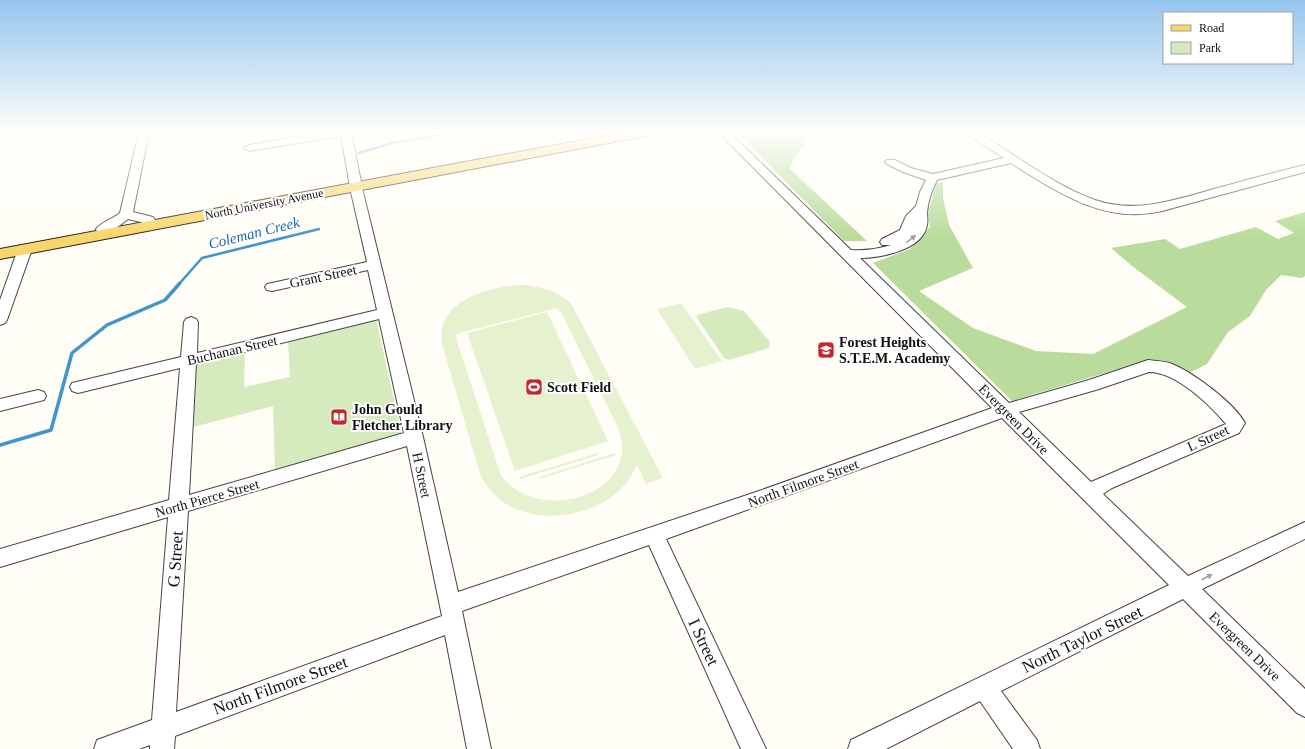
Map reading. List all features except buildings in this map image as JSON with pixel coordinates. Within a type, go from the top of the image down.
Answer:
[{"type":"main road","name":"North University Avenue","points":[[0,254],[437,167]]},
{"type":"main road","name":"North University Avenue","points":[[0,247],[447,167]]},
{"type":"street","points":[[102,229],[118,221],[126,214],[136,167]]},
{"type":"street","name":"H Street","points":[[353,167],[414,437],[452,613],[479,749]]},
{"type":"street","name":"Evergreen Drive","points":[[759,167],[1305,705]]},
{"type":"street","points":[[901,167],[933,178],[980,167]]},
{"type":"street","points":[[1026,167],[1078,199],[1113,208],[1135,211],[1158,208],[1305,168]]},
{"type":"street","points":[[848,254],[859,256],[876,253],[903,245],[916,237],[922,223],[922,207],[928,187],[933,178]]},
{"type":"street","points":[[834,241],[853,246],[881,244],[902,235],[906,231],[912,216],[922,207]]},
{"type":"street","points":[[126,214],[149,220]]},
{"type":"street","points":[[848,254],[863,246]]},
{"type":"street","points":[[0,320],[25,249]]},
{"type":"street","points":[[869,275],[865,267],[866,261],[876,253]]},
{"type":"street","name":"Grant Street","points":[[272,287],[374,265]]},
{"type":"street","name":"Buchanan Street","points":[[78,387],[385,313]]},
{"type":"street","name":"G Street","points":[[163,739],[190,322]]},
{"type":"street","name":"North Filmore Street","points":[[106,749],[163,739],[452,613],[654,535],[1005,410],[1093,385],[1142,368],[1157,366]]},
{"type":"street","name":"L Street","points":[[1089,493],[1105,483],[1233,428],[1236,423],[1221,407],[1184,379],[1167,369],[1157,366]]},
{"type":"street","points":[[0,405],[38,396]]},
{"type":"street","name":"North Pierce Street","points":[[0,558],[414,437]]},
{"type":"street","name":"North Taylor Street","points":[[860,749],[1228,566],[1305,530]]},
{"type":"street","name":"I Street","points":[[654,535],[754,749]]},
{"type":"street","points":[[984,688],[1028,749]]},
{"type":"green space","points":[[771,167],[791,167],[790,169],[867,241],[844,241]]},
{"type":"green space","points":[[943,182],[943,198],[949,225],[973,268],[919,291],[973,328],[1036,351],[1093,354],[1187,307],[1132,266],[1111,248],[1165,239],[1180,249],[1256,227],[1278,239],[1294,233],[1275,221],[1305,212],[1305,276],[1302,278],[1281,275],[1266,290],[1250,316],[1228,332],[1207,364],[1187,374],[1152,359],[1012,401],[873,263],[910,249],[930,227],[928,214],[936,184]]},
{"type":"green space","points":[[526,285],[539,287],[557,293],[572,305],[663,478],[646,484],[637,465],[629,480],[618,492],[601,503],[582,511],[562,515],[541,515],[521,511],[504,502],[489,489],[479,471],[442,344],[442,329],[447,316],[456,306],[468,298],[482,292],[512,286]],"holes":[[[557,308],[562,314],[619,430],[622,452],[615,471],[602,486],[583,496],[562,500],[539,499],[518,491],[501,476],[456,334]]]},
{"type":"green space","points":[[681,303],[722,361],[695,369],[657,309]]},
{"type":"green space","points":[[727,307],[744,311],[770,342],[769,348],[729,360],[724,358],[697,318],[697,315]]},
{"type":"green space","name":"Scott Field","points":[[547,312],[608,441],[515,471],[467,333]]},
{"type":"green space","points":[[376,318],[402,437],[275,474],[273,406],[190,428],[193,362],[245,350],[244,387],[290,377],[288,340]]},
{"type":"green space","points":[[598,453],[598,455],[520,479],[519,477]]},
{"type":"green space","points":[[615,453],[616,455],[539,479],[539,477]]},
{"type":"waterway","name":"Coleman Creek","points":[[179,284],[202,258],[319,229]]},
{"type":"waterway","name":"Coleman Creek","points":[[0,445],[51,430],[72,353],[107,325],[165,300],[180,283]]},
{"type":"place","name":"Forest Heights S.T.E.M. Academy","points":[[826,350]]},
{"type":"place","name":"Scott Field","points":[[534,387]]},
{"type":"place","name":"John Gould Fletcher Library","points":[[339,417]]}]
